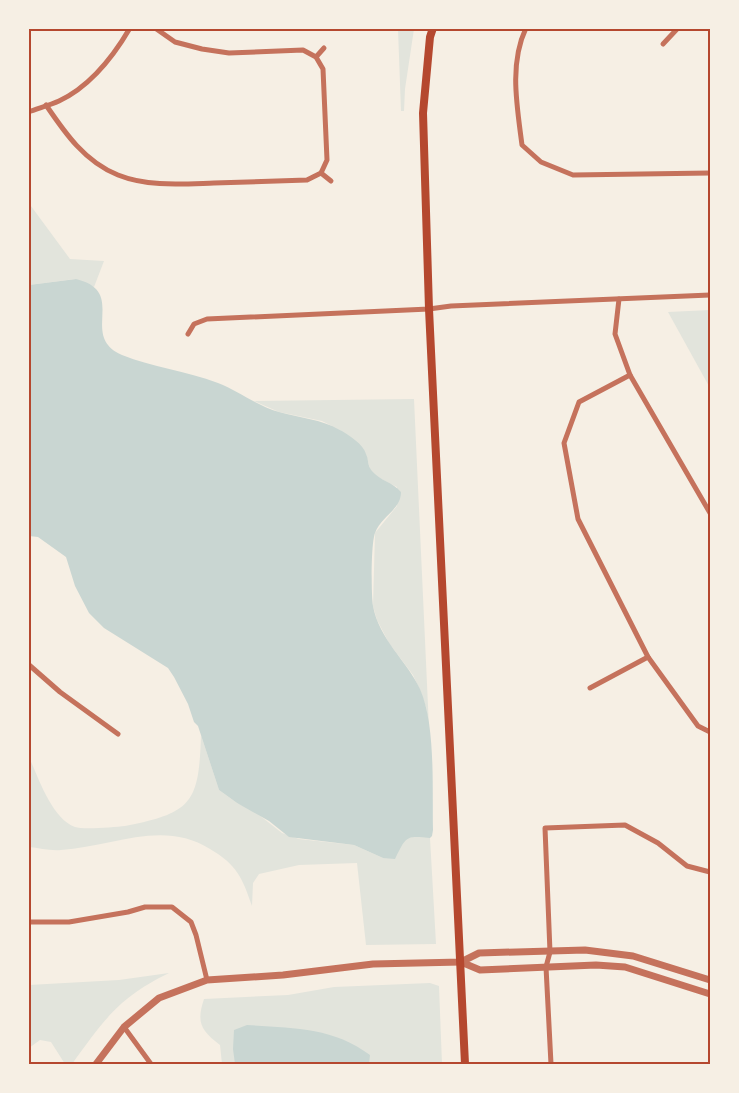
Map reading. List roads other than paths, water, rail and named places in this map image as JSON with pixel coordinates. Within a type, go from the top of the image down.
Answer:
[{"type":"main road","points":[[433,28],[423,113],[429,309],[465,1065]]},
{"type":"street","points":[[28,112],[60,100],[88,82],[116,52],[130,28]]},
{"type":"street","points":[[46,105],[64,133],[89,157],[118,175],[149,183],[307,180],[321,173],[327,160],[323,69],[316,57],[303,50],[229,53],[202,49],[175,42],[155,28]]},
{"type":"street","points":[[526,28],[519,44],[515,87],[522,145],[541,162],[573,175],[711,173]]},
{"type":"street","points":[[663,44],[678,28]]},
{"type":"street","points":[[316,57],[324,48]]},
{"type":"street","points":[[321,173],[331,181]]},
{"type":"street","points":[[188,334],[194,324],[207,319],[711,295]]},
{"type":"street","points":[[619,299],[615,334],[630,375],[711,513]]},
{"type":"street","points":[[630,375],[579,402],[564,443],[578,519],[648,657],[698,726],[711,732]]},
{"type":"street","points":[[590,688],[648,657]]},
{"type":"street","points":[[28,664],[60,692],[118,734]]},
{"type":"street","points":[[551,1065],[546,967],[550,951],[545,828],[625,825],[658,843],[687,866],[711,873]]},
{"type":"street","points":[[28,922],[69,922],[145,907],[172,908],[191,922],[207,980]]},
{"type":"street","points":[[461,962],[479,953],[585,950],[633,956],[711,980]]},
{"type":"street","points":[[96,1065],[123,1027],[159,998],[207,980],[283,975],[373,964],[461,962],[480,970],[596,965],[640,970],[711,994]]},
{"type":"street","points":[[123,1027],[151,1065]]}]
